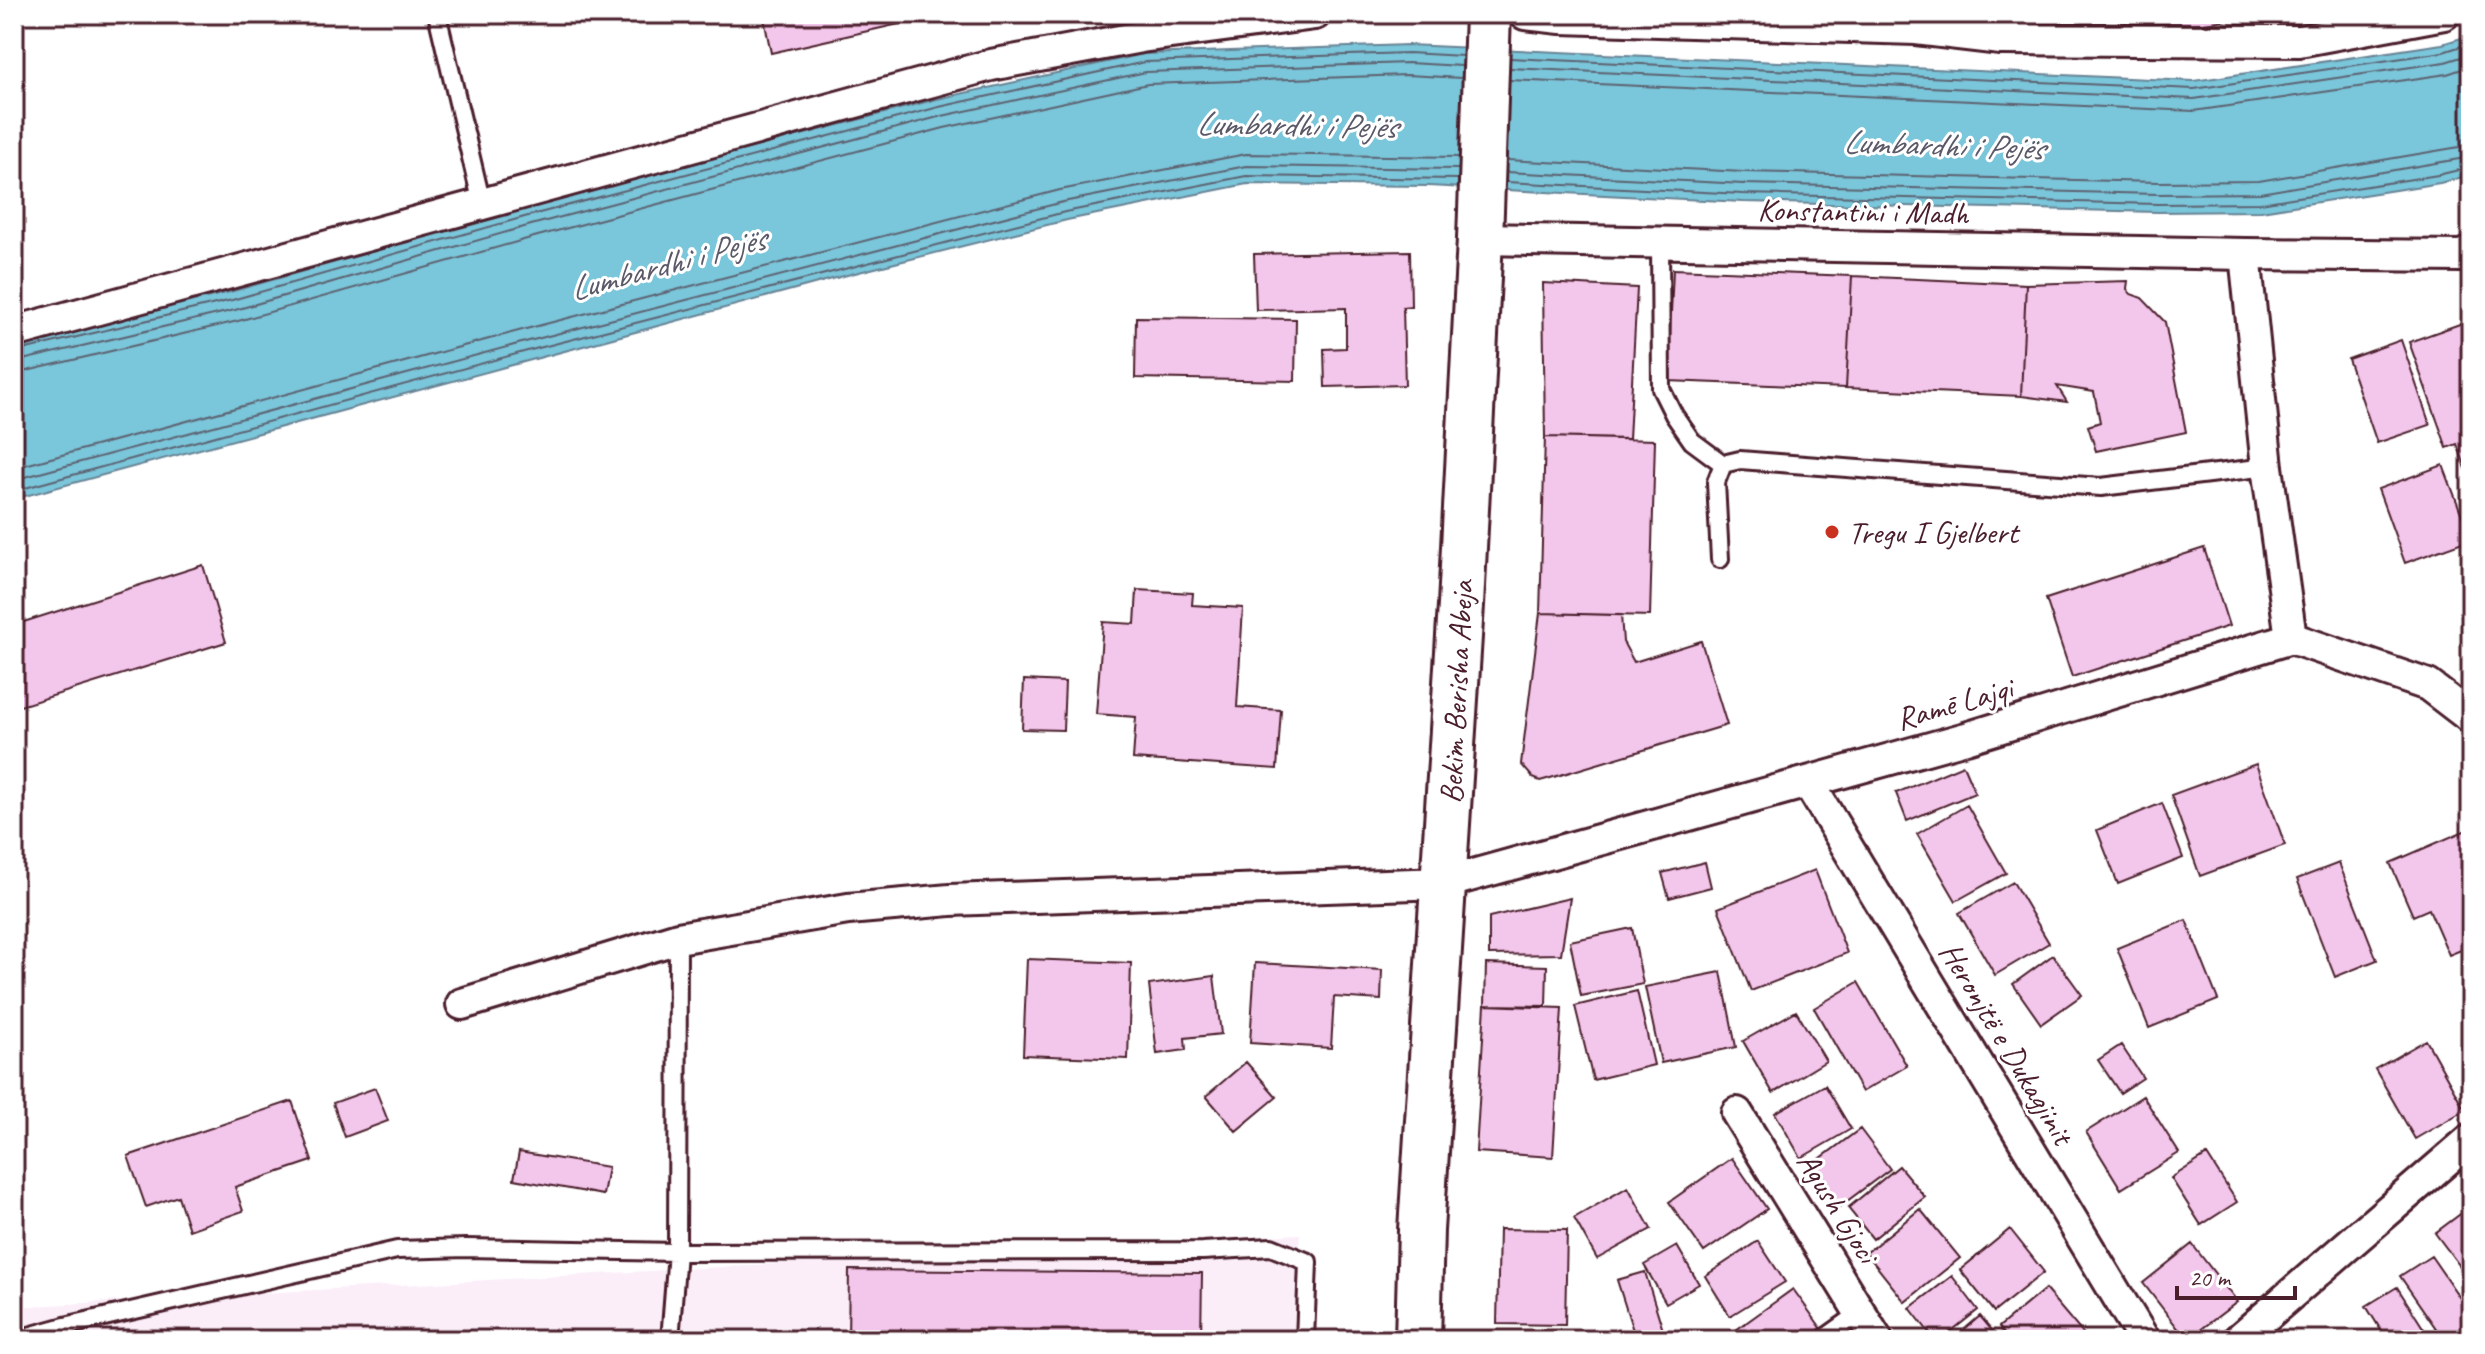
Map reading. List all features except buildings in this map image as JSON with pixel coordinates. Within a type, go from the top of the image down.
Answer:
[{"type":"street","points":[[14,332],[991,65],[1141,37],[1315,14]]},
{"type":"street","points":[[1525,14],[1561,18],[1916,29],[2001,39],[2107,28],[2299,41],[2444,14]]},
{"type":"street","name":"Bekim Berisha Abeja","points":[[1418,1340],[1421,1230],[1480,239],[1486,28]]},
{"type":"street","name":"Konstantini i Madh","points":[[1480,239],[2245,254],[2461,256],[2471,252]]},
{"type":"street","points":[[2245,254],[2267,467],[2291,638],[2428,685],[2471,718]]},
{"type":"street","name":"Ramē Lajqi","points":[[462,1004],[678,938],[848,909],[950,900],[1444,883],[1966,738],[2291,638]]},
{"type":"street","name":"Heronjtë e Dukagjinit","points":[[1808,782],[2144,1340]]},
{"type":"street","name":"Agush Gjoci","points":[[1737,1113],[1877,1340]]},
{"type":"street","points":[[2238,1340],[2471,1139]]},
{"type":"lane","points":[[437,14],[482,204]]},
{"type":"lane","points":[[1660,242],[1661,389],[1692,441],[1723,464],[1740,460],[2101,487],[2267,467]]},
{"type":"lane","points":[[1720,559],[1716,482],[1723,464]]},
{"type":"lane","points":[[670,1340],[677,1252],[678,938]]},
{"type":"lane","points":[[14,1340],[397,1250],[1203,1251],[1271,1247],[1308,1262],[1305,1340]]},
{"type":"lane","points":[[1822,1340],[1860,1313]]},
{"type":"shaded area","points":[[1300,1234],[1294,1340],[14,1340],[14,1307]]},
{"type":"water","name":"Lumbardhi i Pejës","points":[[2471,35],[2471,175],[2440,183],[2261,211],[2158,212],[1743,202],[1428,186],[1247,184],[1067,220],[851,274],[14,499],[14,345],[230,292],[526,208],[937,99],[1144,54],[1408,45],[2194,81],[2442,44]]},
{"type":"place","name":"Tregu I Gjelbert","points":[[1832,532]]}]
